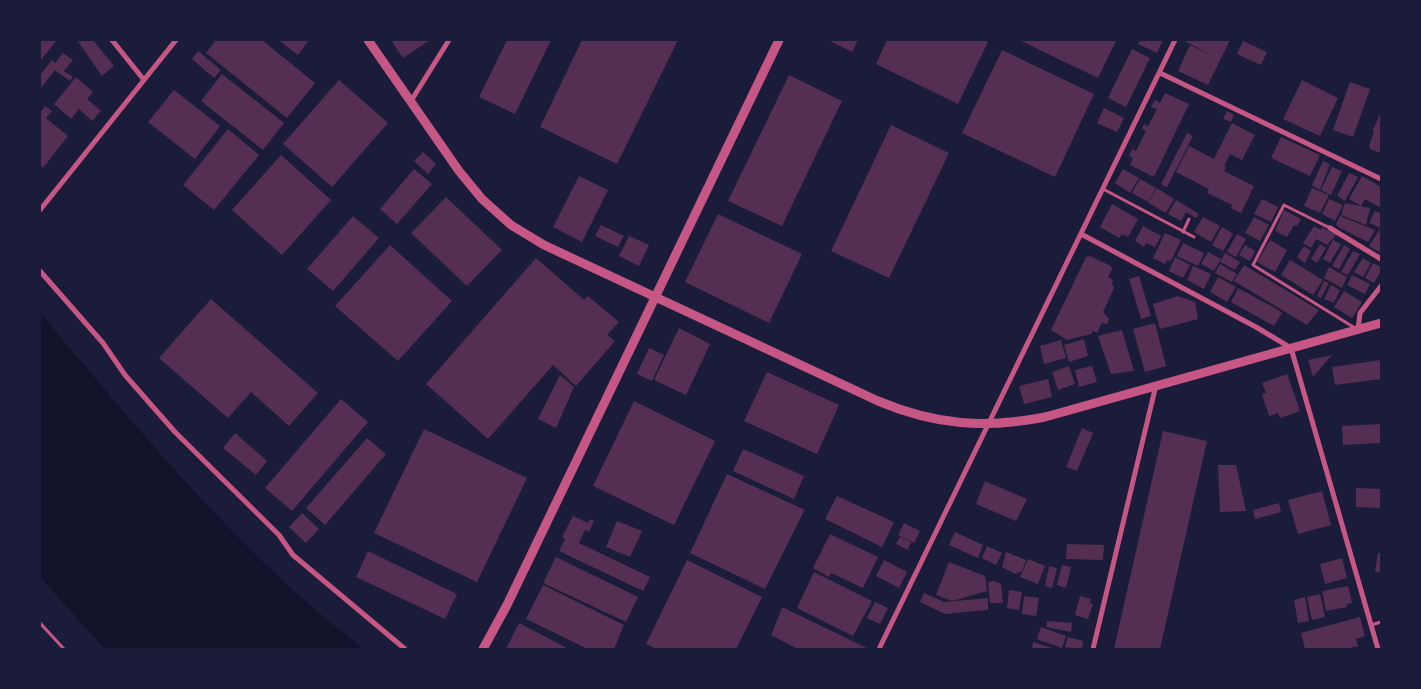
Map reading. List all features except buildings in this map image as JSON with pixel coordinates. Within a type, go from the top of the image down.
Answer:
[{"type":"street","points":[[112,40],[144,80]]},
{"type":"street","points":[[40,210],[176,40]]},
{"type":"street","points":[[368,40],[458,171],[482,199],[511,225],[544,245],[895,408],[938,420],[969,424],[1025,421],[1046,417],[1381,323]]},
{"type":"street","points":[[410,102],[449,40]]},
{"type":"street","points":[[482,649],[507,605],[779,40]]},
{"type":"street","points":[[879,649],[1175,40]]},
{"type":"street","points":[[1160,73],[1381,179]]},
{"type":"street","points":[[1330,228],[1381,259]]},
{"type":"street","points":[[1081,234],[1256,327],[1291,348],[1378,649]]},
{"type":"street","points":[[40,271],[102,342],[125,376],[169,425],[279,535],[293,555],[406,649]]},
{"type":"street","points":[[1358,330],[1360,314],[1381,286]]},
{"type":"street","points":[[1093,649],[1156,385]]},
{"type":"lane","points":[[1102,189],[1194,237]]},
{"type":"lane","points":[[1330,228],[1284,205],[1253,265],[1358,330]]},
{"type":"lane","points":[[1183,232],[1189,219]]},
{"type":"lane","points":[[1371,625],[1381,622]]},
{"type":"lane","points":[[40,623],[64,649]]},
{"type":"shaded area","points":[[40,313],[154,447],[233,532],[318,612],[364,649],[105,649],[40,577]]}]
